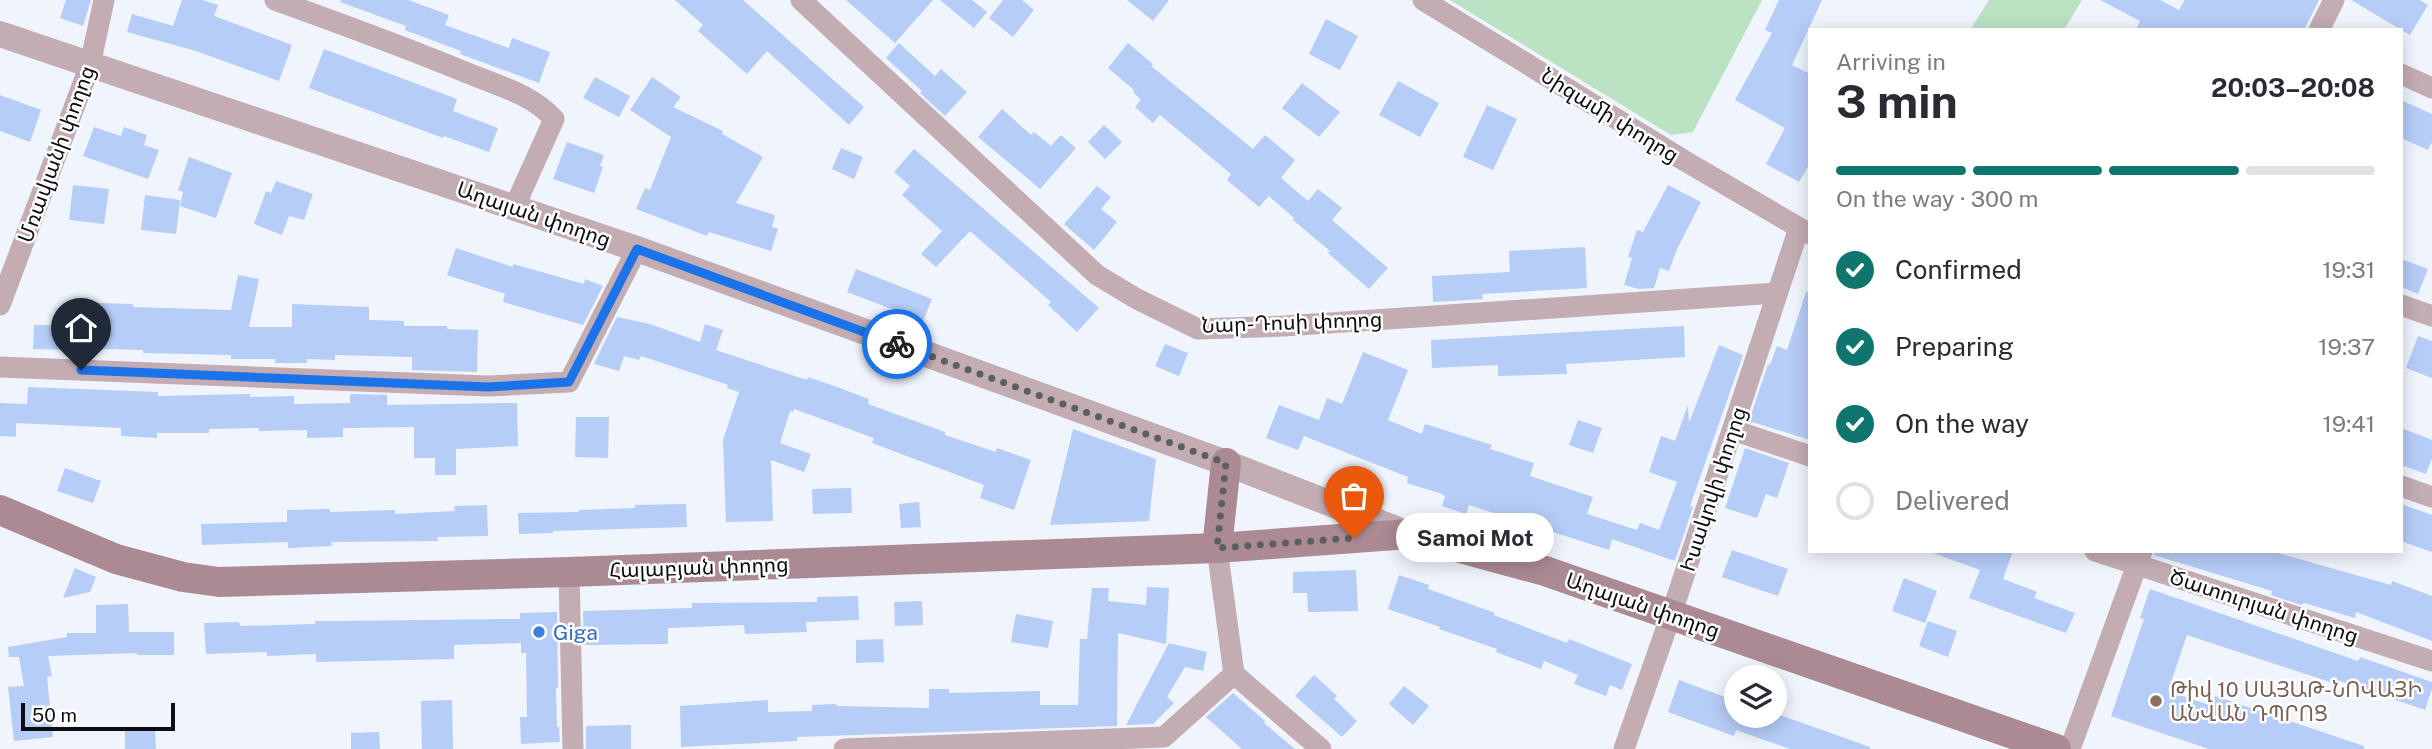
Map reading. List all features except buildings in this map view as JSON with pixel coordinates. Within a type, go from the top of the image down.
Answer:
[{"type":"main road","points":[[1217,548],[1226,463]]},
{"type":"main road","name":"Հալաբյան փողոց","points":[[0,510],[116,559],[219,582],[1217,548],[1409,534]]},
{"type":"main road","name":"Աղայան փողոց","points":[[1409,534],[1545,571],[2056,749]]},
{"type":"street","name":"Մռավյանի փողոց","points":[[0,306],[90,65],[104,0]]},
{"type":"street","points":[[275,0],[450,66],[543,106],[554,119],[514,208]]},
{"type":"street","name":"Նար-Դոսի փողոց","points":[[800,0],[1097,275],[1137,299],[1198,329],[1284,326],[1777,293]]},
{"type":"street","name":"Նիզամի փողոց","points":[[1423,0],[1804,231]]},
{"type":"street","points":[[2320,28],[2334,0]]},
{"type":"street","name":"Աղայան փողոց","points":[[0,34],[637,249],[1226,463],[1409,534]]},
{"type":"street","points":[[2403,75],[2432,88]]},
{"type":"street","name":"Իսակովի փողոց","points":[[1624,749],[1777,293],[1804,231]]},
{"type":"street","points":[[0,367],[488,387],[569,382],[637,249]]},
{"type":"street","points":[[2403,306],[2432,316]]},
{"type":"street","points":[[1732,430],[1808,455]]},
{"type":"street","points":[[2403,487],[2432,497]]},
{"type":"street","points":[[1217,548],[1234,674],[1321,749]]},
{"type":"street","name":"Ծատուրյան փողոց","points":[[2108,553],[2140,558],[2432,661]]},
{"type":"street","points":[[2070,749],[2140,558]]},
{"type":"street","points":[[569,572],[573,749]]},
{"type":"street","points":[[844,749],[1164,737],[1234,674]]},
{"type":"green space","points":[[1450,0],[1762,0],[1693,132],[1671,135]]},
{"type":"green space","points":[[1989,0],[2082,0],[2065,28],[1971,28]]},
{"type":"way so far","points":[[897,344],[1226,463],[1217,548],[1354,538]]},
{"type":"place","name":"Samoi Mot","points":[[1354,538]]},
{"type":"place","name":"Giga","points":[[539,632]]},
{"type":"place","name":"Թիվ 10 ՍԱՅԱԹ-ՆՈՎԱՅԻ ԱՆՎԱՆ ԴՊՐՈՑ","points":[[2156,701]]},
{"type":"route","points":[[81,370],[488,387],[569,382],[637,249],[897,344]]}]
